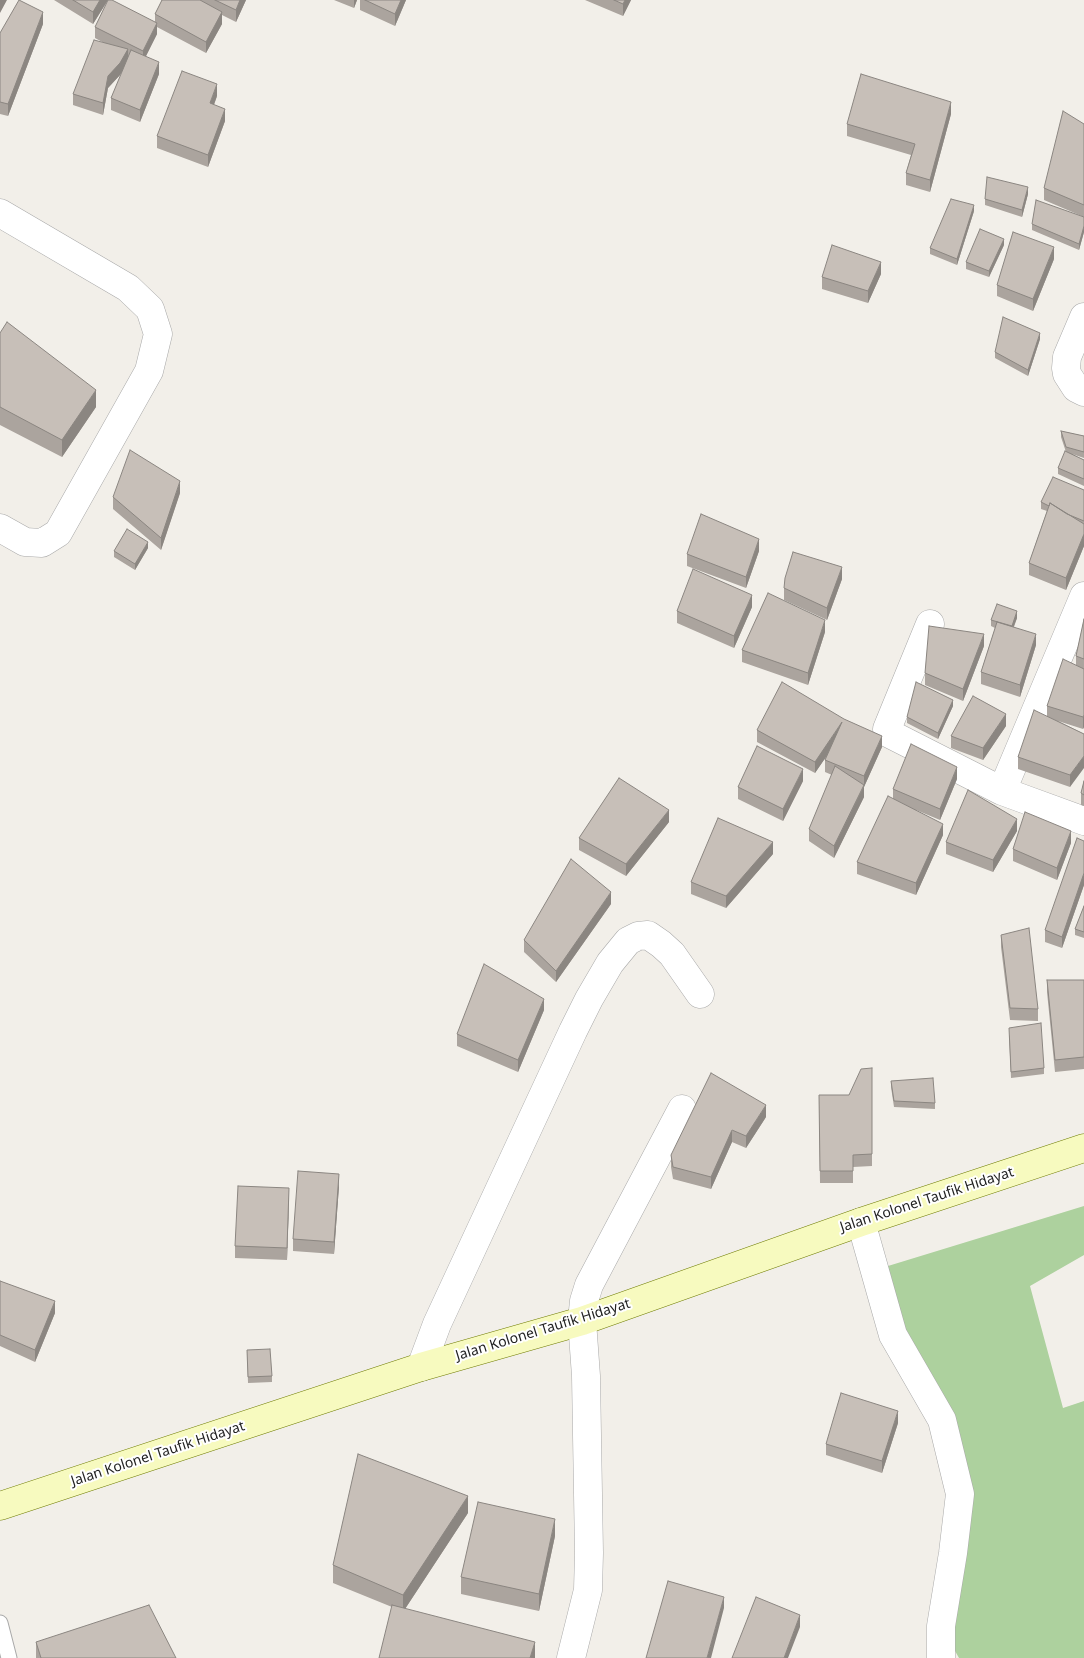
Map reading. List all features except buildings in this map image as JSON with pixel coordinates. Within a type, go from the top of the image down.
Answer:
[{"type":"main road","name":"Jalan Kolonel Taufik Hidayat","points":[[0,1506],[422,1367],[582,1321],[861,1222],[1084,1148]]},
{"type":"street","points":[[0,213],[128,288],[150,309],[158,334],[150,371],[58,533],[42,543],[25,542],[0,528]]},
{"type":"street","points":[[1084,317],[1067,357],[1066,368],[1067,374],[1076,388],[1084,392]]},
{"type":"street","points":[[1002,790],[1084,596]]},
{"type":"street","points":[[930,624],[887,729],[888,733],[1002,790],[1084,821]]},
{"type":"street","points":[[422,1367],[437,1324],[573,1031],[610,963],[628,941],[638,936],[648,935],[672,954],[700,994]]},
{"type":"street","points":[[571,1658],[588,1590],[586,1376],[582,1321],[584,1301],[589,1285],[682,1109]]},
{"type":"street","points":[[861,1222],[874,1274],[893,1335],[942,1420],[960,1494],[941,1626],[941,1658]]},
{"type":"lane","points":[[0,1623],[9,1658]]},
{"type":"green space","points":[[1084,1206],[1084,1255],[1030,1286],[1063,1408],[1084,1401],[1084,1658],[959,1658],[941,1626],[960,1494],[893,1335],[888,1266]]}]
